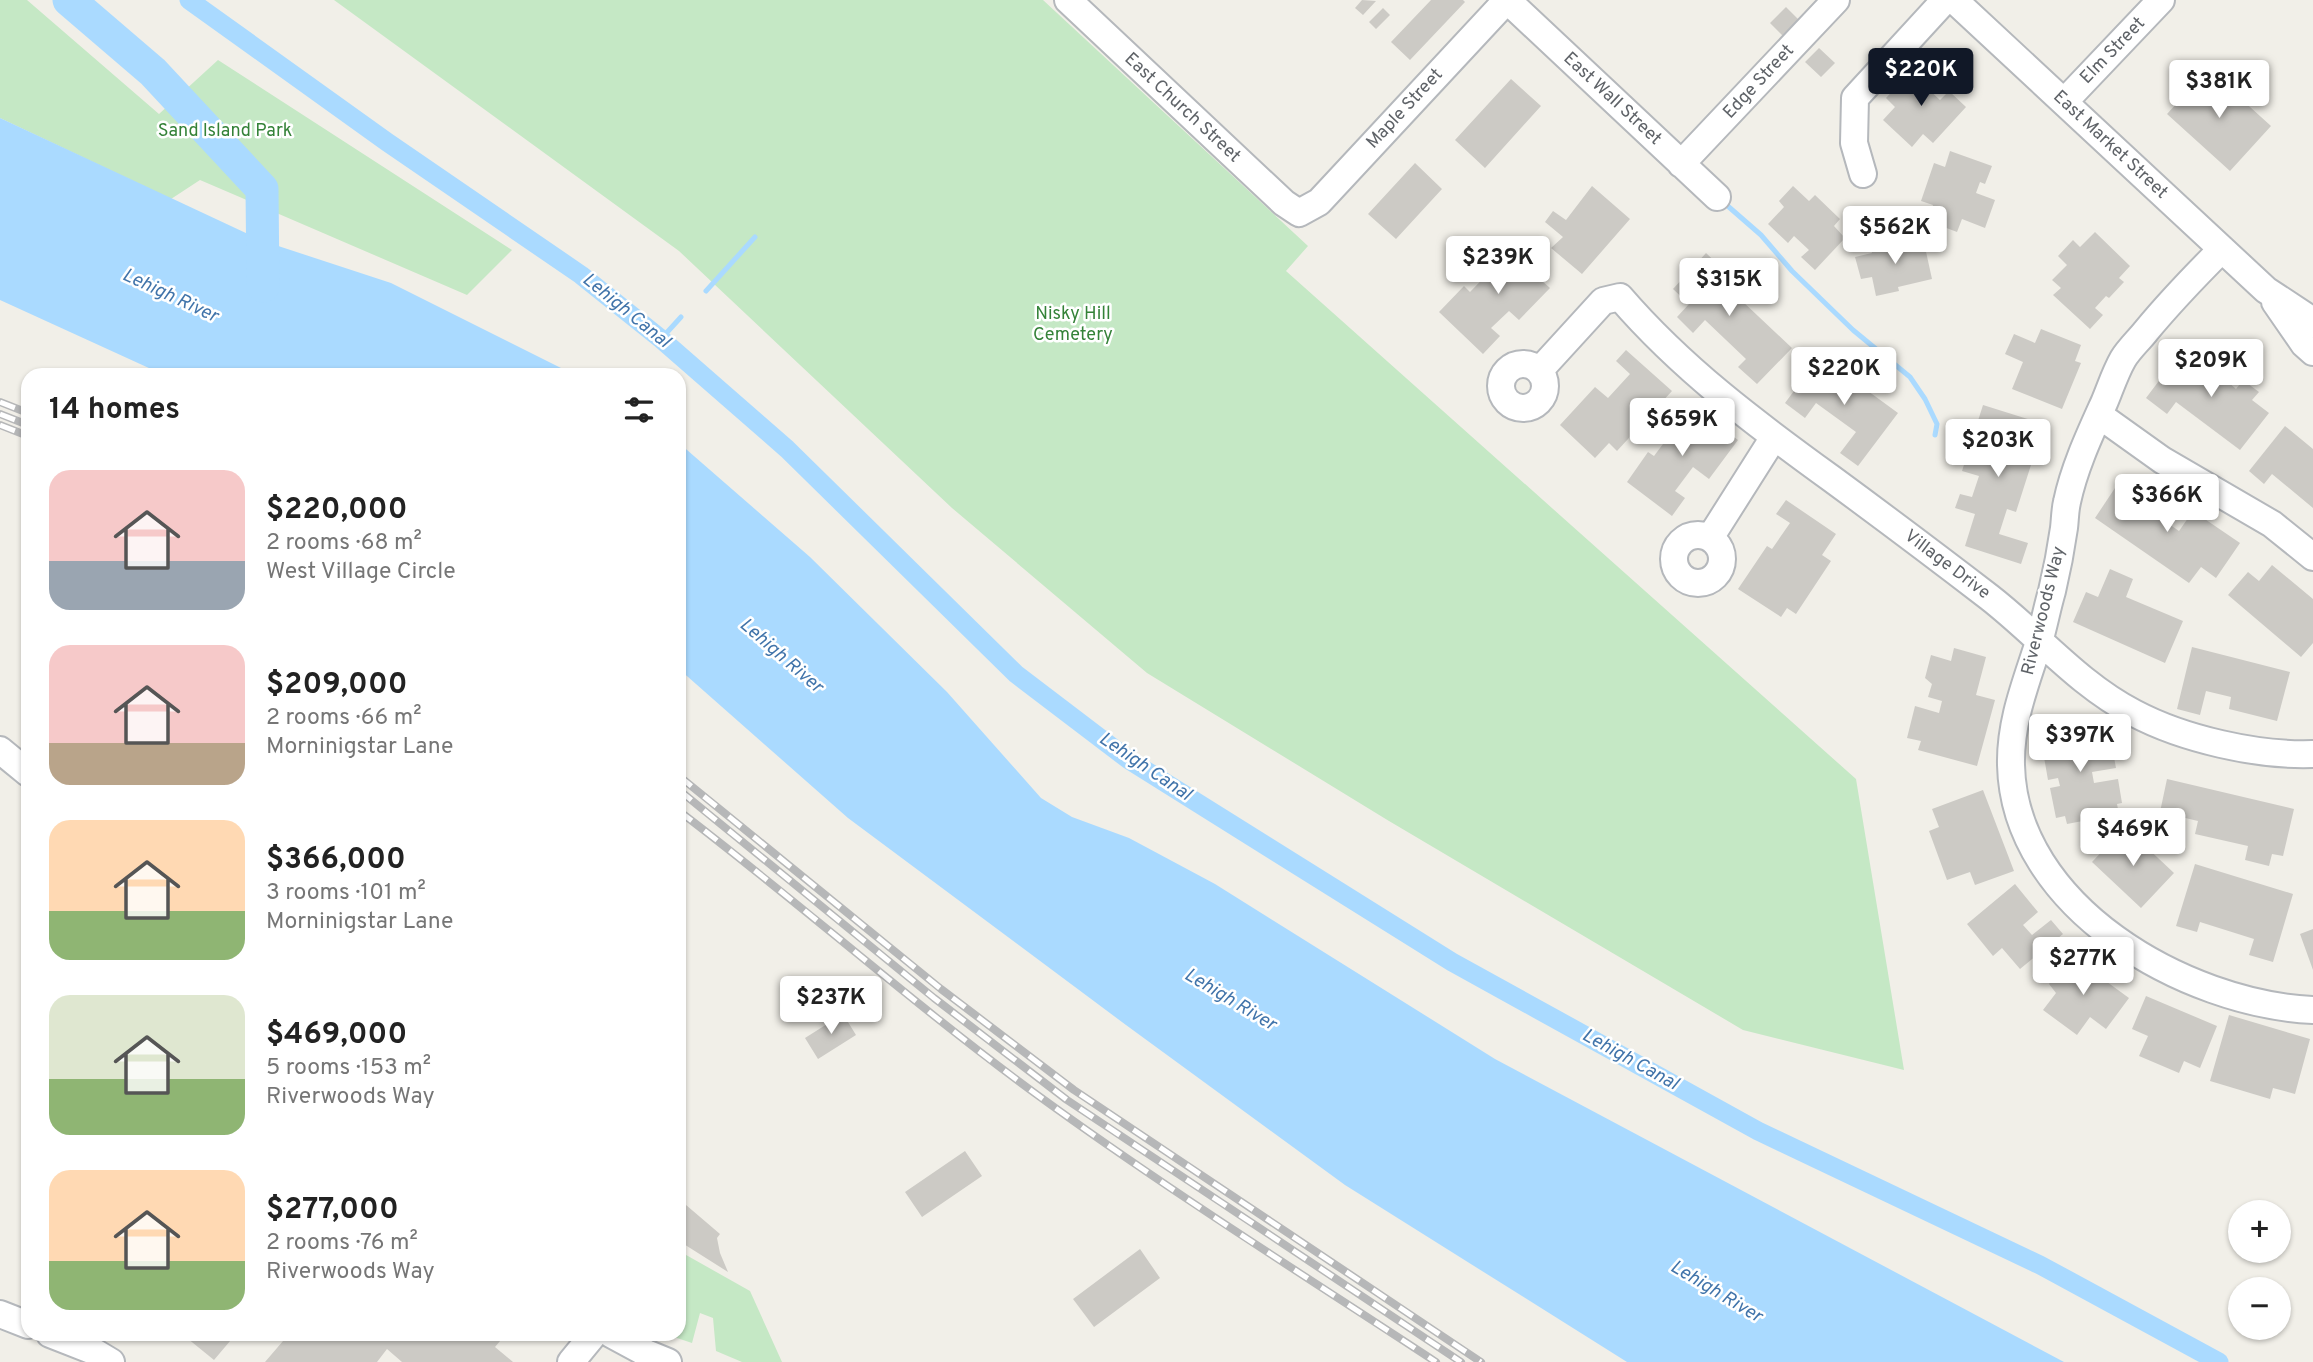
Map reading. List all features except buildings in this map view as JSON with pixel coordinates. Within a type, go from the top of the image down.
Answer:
[{"type":"street","name":"East Church Street","points":[[1068,0],[1274,193],[1299,213]]},
{"type":"street","name":"Maple Street","points":[[1299,213],[1319,202],[1507,0]]},
{"type":"street","name":"East Wall Street","points":[[1507,0],[1717,197]]},
{"type":"street","name":"Edge Street","points":[[1681,163],[1836,0]]},
{"type":"street","points":[[1863,174],[1854,144],[1855,98],[1945,0]]},
{"type":"street","name":"East Market Street","points":[[1954,0],[2266,290],[2313,321]]},
{"type":"street","name":"Elm Street","points":[[2064,102],[2161,0]]},
{"type":"street","name":"Riverwoods Way","points":[[2222,249],[2123,358],[2099,415],[2067,502],[2058,566],[2039,641],[2015,717],[2011,743],[2013,792],[2023,829],[2051,877],[2092,919],[2128,947],[2177,976],[2240,999],[2313,1010]]},
{"type":"street","name":"East Market Street","points":[[2266,290],[2304,344],[2313,352]]},
{"type":"street","name":"Village Drive","points":[[1539,371],[1603,301],[1620,297],[1673,354],[1718,394],[2000,606],[2085,681],[2110,698],[2133,713],[2206,740],[2250,749],[2297,755],[2313,754]]},
{"type":"street","points":[[2099,415],[2173,467],[2272,524],[2313,557]]},
{"type":"street","points":[[1710,538],[1774,436]]},
{"type":"street","points":[[0,750],[21,767]]},
{"type":"street","points":[[0,1314],[21,1322]]},
{"type":"street","points":[[68,1341],[111,1362]]},
{"type":"street","points":[[571,1362],[588,1341]]},
{"type":"street","points":[[589,1362],[606,1341]]},
{"type":"street","points":[[624,1341],[668,1362]]},
{"type":"green space","name":"Sand Island Park","points":[[0,0],[27,0],[159,114],[218,60],[512,250],[467,295],[200,180],[171,199],[0,118]]},
{"type":"green space","name":"Nisky Hill Cemetery","points":[[334,0],[1043,0],[1308,246],[1286,271],[1856,779],[1904,1070],[1743,1030],[1389,821],[1147,673],[952,508],[679,251]]},
{"type":"green space","points":[[686,1255],[750,1291],[782,1362],[742,1362],[716,1351],[713,1318],[700,1313],[692,1343],[686,1341]]},
{"type":"water","name":"Lehigh River","points":[[0,118],[263,241],[391,283],[561,368],[149,368],[0,300]]},
{"type":"water","name":"Lehigh River","points":[[686,449],[810,557],[947,692],[1041,798],[1072,817],[1129,838],[1215,884],[1495,1059],[2064,1362],[1627,1362],[1345,1185],[848,818],[686,675]]},
{"type":"waterway","points":[[69,0],[153,72],[262,189],[263,286]]},
{"type":"waterway","name":"Lehigh Canal","points":[[189,0],[387,142],[581,275],[661,339],[787,449],[1016,674],[1129,760],[1452,962],[1758,1131],[2040,1265],[2219,1362]]},
{"type":"waterway","points":[[1722,201],[1761,235],[1792,271],[1853,330],[1910,377],[1937,424],[1935,435]]},
{"type":"waterway","points":[[706,291],[755,237]]},
{"type":"waterway","points":[[661,339],[681,317]]},
{"type":"railway","points":[[0,402],[21,410]]},
{"type":"railway","points":[[0,414],[21,422]]},
{"type":"railway","points":[[0,425],[21,433]]},
{"type":"railway","points":[[686,782],[941,989],[1074,1090],[1481,1362]]},
{"type":"railway","points":[[686,796],[934,998],[1067,1100],[1461,1362]]},
{"type":"railway","points":[[686,816],[945,1025],[1036,1094],[1184,1197],[1436,1362]]}]
